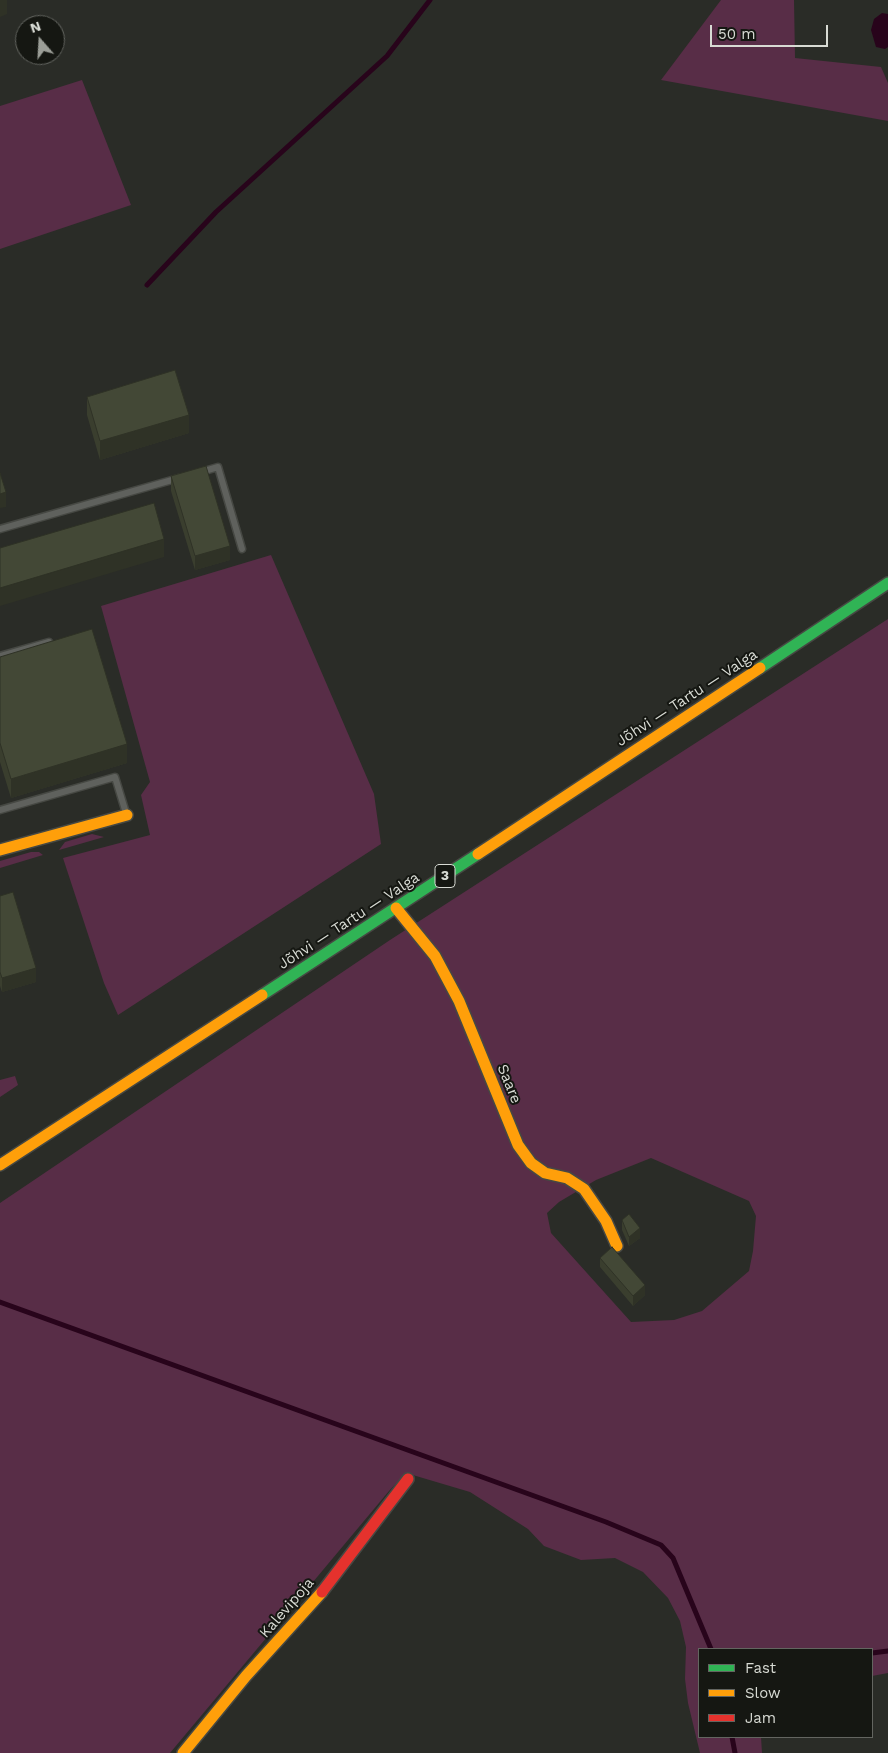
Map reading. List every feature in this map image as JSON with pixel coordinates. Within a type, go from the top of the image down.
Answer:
[{"type":"main road","name":"Jõhvi — Tartu — Valga","points":[[0,1165],[396,908],[888,583]]},
{"type":"main road","points":[[0,850],[127,815]]},
{"type":"main road","name":"Saare","points":[[396,908],[436,956],[459,1000],[518,1146],[531,1163],[545,1173],[568,1178],[584,1189],[606,1221],[617,1246]]},
{"type":"main road","name":"Kalevipoja","points":[[183,1753],[246,1676],[320,1594],[408,1479]]},
{"type":"lane","points":[[0,529],[218,466],[242,549]]},
{"type":"lane","points":[[0,656],[61,639]]},
{"type":"lane","points":[[0,810],[116,776],[127,815]]},
{"type":"shaded area","points":[[721,0],[794,0],[795,58],[881,67],[888,83],[888,121],[661,80]]},
{"type":"shaded area","points":[[882,13],[888,14],[888,47],[885,49],[876,47],[871,30],[874,19]]},
{"type":"shaded area","points":[[82,80],[131,205],[0,249],[0,106]]},
{"type":"shaded area","points":[[271,555],[374,794],[381,844],[118,1015],[104,983],[63,858],[150,835],[141,795],[150,782],[101,606]]},
{"type":"shaded area","points":[[888,619],[888,1673],[873,1676],[873,1648],[698,1648],[698,1738],[761,1738],[762,1753],[700,1753],[688,1703],[685,1679],[686,1647],[680,1621],[668,1598],[643,1572],[615,1558],[581,1560],[544,1546],[528,1529],[470,1492],[406,1473],[170,1753],[0,1753],[0,1203],[390,940]],"holes":[[[651,1158],[749,1201],[756,1216],[749,1271],[702,1311],[674,1320],[631,1322],[551,1233],[547,1213],[559,1202],[596,1180]]]},
{"type":"shaded area","points":[[92,834],[104,837],[59,850],[65,842]]},
{"type":"shaded area","points":[[31,852],[39,852],[43,855],[0,868],[0,861]]},
{"type":"shaded area","points":[[15,1076],[18,1085],[0,1097],[0,1080]]},
{"type":"building","points":[[175,370],[189,415],[100,441],[87,397]]},
{"type":"building","points":[[206,466],[230,546],[195,556],[171,476]]},
{"type":"building","points":[[0,473],[6,492],[0,494]]},
{"type":"building","points":[[154,503],[164,539],[0,588],[0,548]]},
{"type":"building","points":[[92,629],[127,744],[11,779],[0,743],[0,657]]},
{"type":"building","points":[[13,892],[36,968],[2,978],[0,972],[0,896]]},
{"type":"building","points":[[629,1214],[640,1228],[629,1237],[622,1220]]},
{"type":"building","points":[[612,1247],[645,1285],[633,1296],[600,1258]]},
{"type":"waterway","points":[[147,285],[216,212],[387,56],[430,0]]},
{"type":"waterway","points":[[0,1302],[606,1522],[661,1545],[673,1558],[711,1648]]},
{"type":"waterway","points":[[873,1653],[888,1651]]},
{"type":"waterway","points":[[732,1738],[735,1753]]},
{"type":"traffic: fast","points":[[760,668],[888,583]]},
{"type":"traffic: fast","points":[[262,995],[478,854]]},
{"type":"traffic: slow","points":[[478,854],[760,668]]},
{"type":"traffic: slow","points":[[0,850],[127,815]]},
{"type":"traffic: slow","points":[[396,908],[435,956],[459,1001],[518,1145],[531,1163],[545,1173],[567,1178],[584,1189],[606,1221],[617,1246]]},
{"type":"traffic: slow","points":[[0,1165],[262,995]]},
{"type":"traffic: slow","points":[[183,1753],[246,1676],[322,1592]]},
{"type":"traffic: jam","points":[[322,1592],[408,1479]]}]
